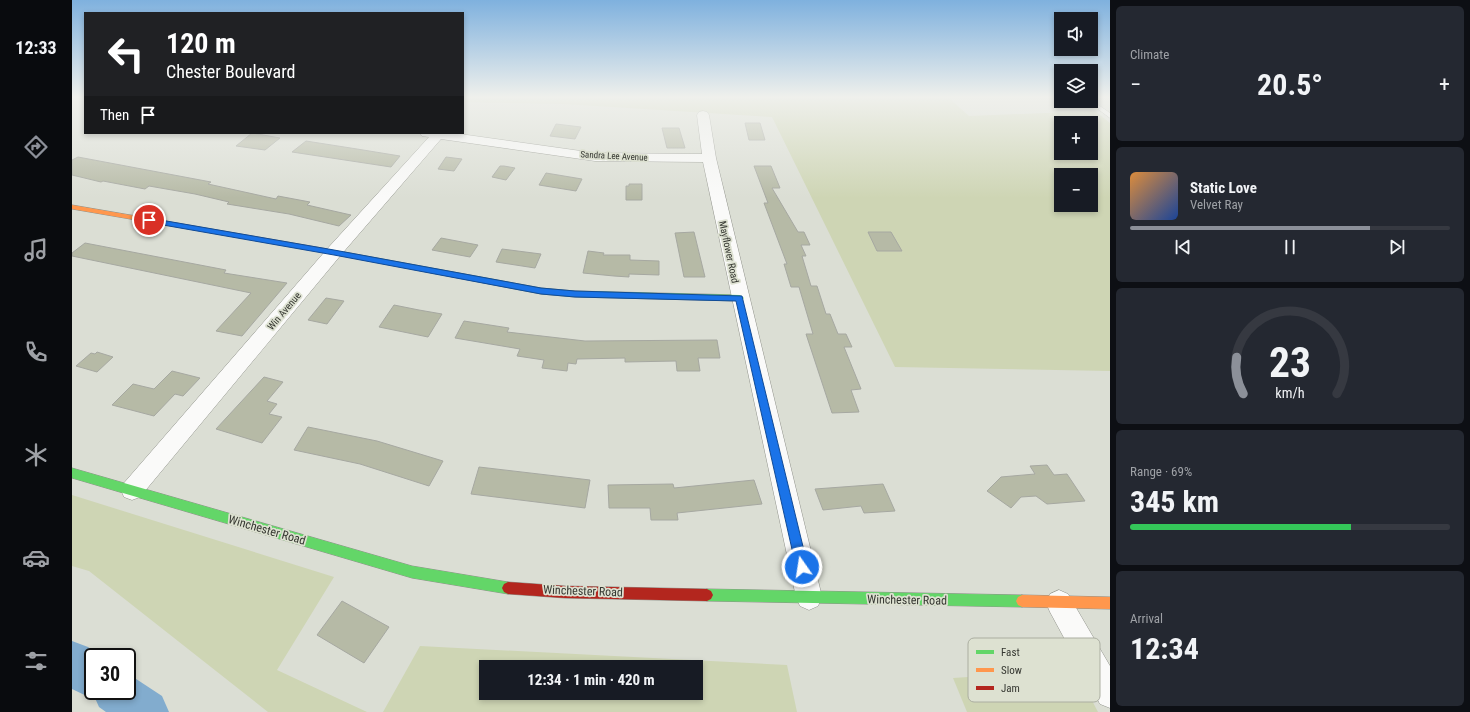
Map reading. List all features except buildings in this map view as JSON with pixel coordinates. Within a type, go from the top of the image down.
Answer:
[{"type":"street","name":"Mayflower Road","points":[[705,131],[709,158],[740,298],[809,597]]},
{"type":"street","name":"Sandra Lee Avenue","points":[[431,134],[595,157],[709,158]]},
{"type":"street","name":"Win Avenue","points":[[132,490],[334,252],[431,134]]},
{"type":"street","points":[[72,207],[334,252],[541,291],[575,294],[740,298]]},
{"type":"street","name":"Winchester Road","points":[[72,473],[412,572],[501,587],[565,592],[1110,604]]},
{"type":"street","points":[[1059,603],[1079,638]]},
{"type":"street","points":[[1100,676],[1110,694]]},
{"type":"green space","points":[[779,131],[1054,131],[1054,160],[1098,160],[1098,131],[1110,131],[1110,371],[895,367]]},
{"type":"green space","points":[[72,495],[334,577],[277,670],[367,712],[268,712],[89,571],[72,566]]},
{"type":"green space","points":[[420,646],[690,660],[479,660],[479,700],[703,700],[703,661],[787,665],[797,712],[383,712]]},
{"type":"green space","points":[[968,677],[968,702],[1093,702],[1098,712],[967,712],[953,678]]},
{"type":"waterway","points":[[72,663],[84,671]]},
{"type":"waterway","points":[[128,700],[146,712]]},
{"type":"traffic: fast","points":[[328,251],[541,291],[575,294],[740,298]]},
{"type":"traffic: fast","points":[[72,473],[412,572],[508,588]]},
{"type":"traffic: fast","points":[[707,595],[1022,601]]},
{"type":"traffic: slow","points":[[72,207],[328,251]]},
{"type":"traffic: slow","points":[[1022,601],[1110,603]]},
{"type":"traffic: jam","points":[[508,588],[565,592],[707,595]]},
{"type":"route","points":[[149,220],[334,252],[541,291],[575,294],[740,298],[802,567]]}]
